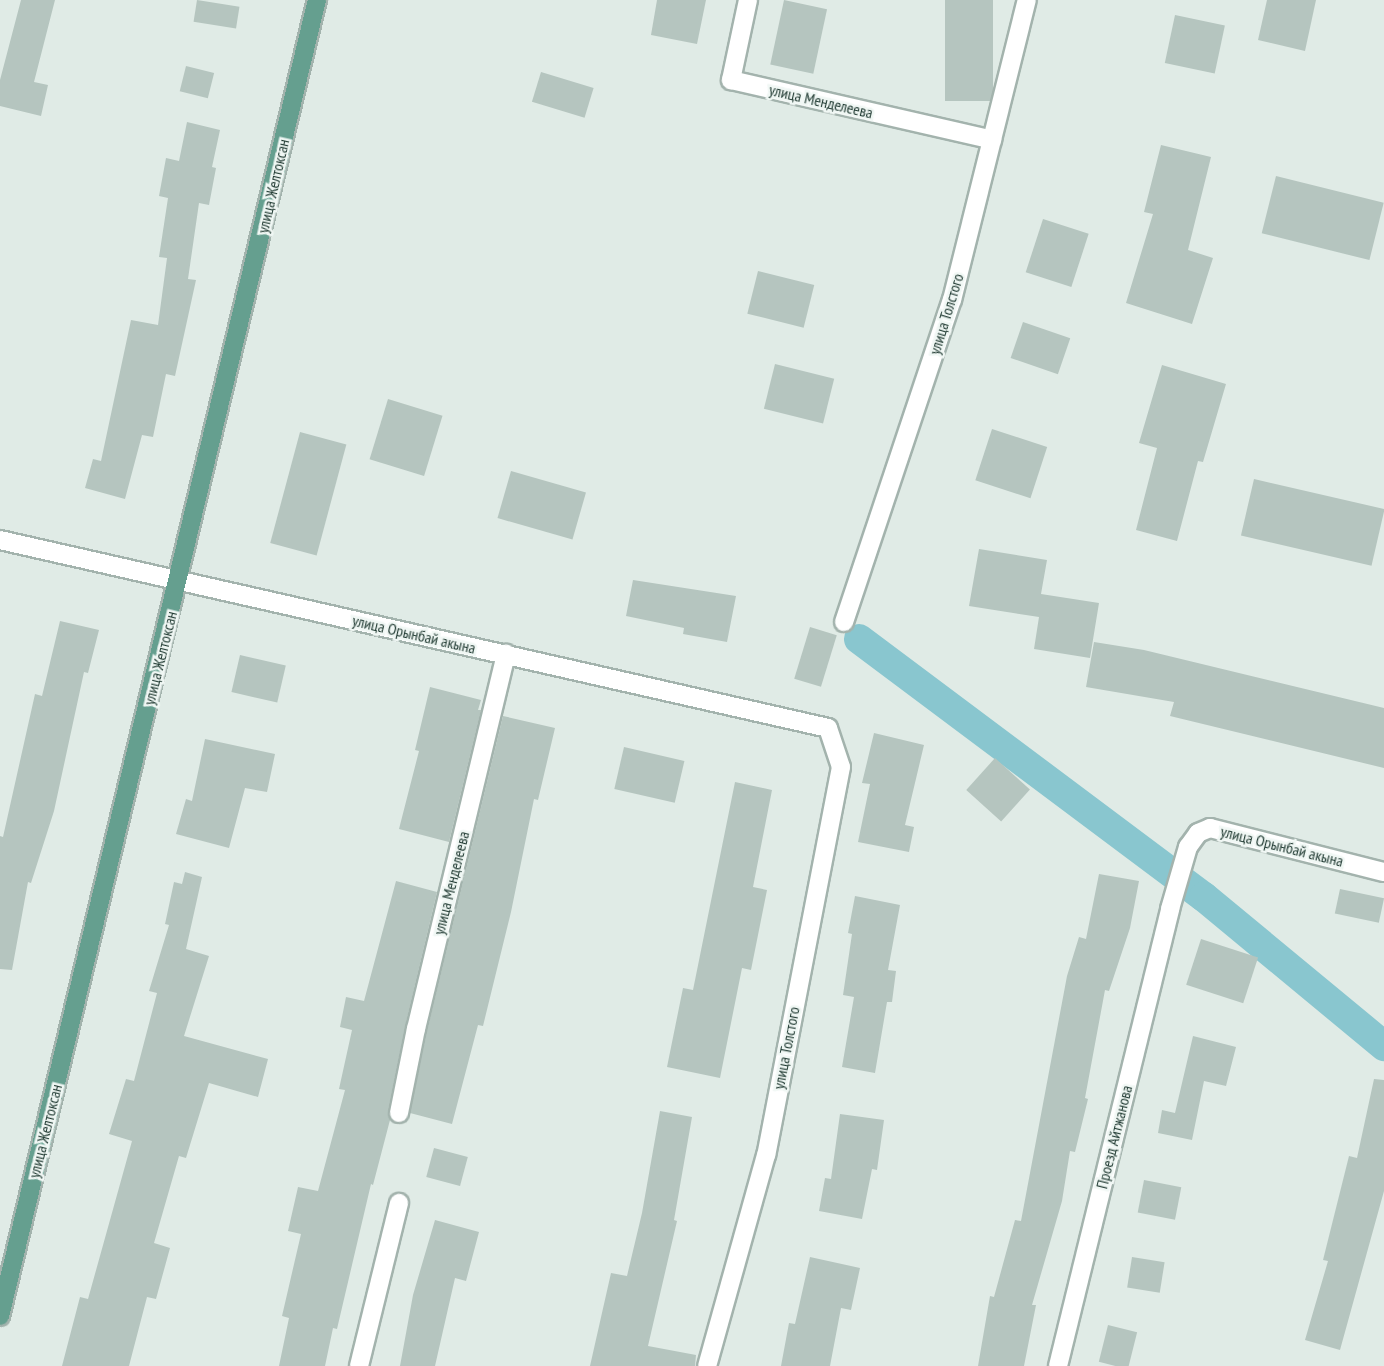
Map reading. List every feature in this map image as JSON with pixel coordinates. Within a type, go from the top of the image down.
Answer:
[{"type":"main road","name":"улица Желтоксан","points":[[0,1316],[317,0]]},
{"type":"street","name":"улица Менделеева","points":[[748,0],[731,80],[992,140]]},
{"type":"street","name":"улица Толстого","points":[[844,621],[952,300],[1027,0]]},
{"type":"street","name":"улица Орынбай акына","points":[[0,540],[828,728]]},
{"type":"street","name":"улица Менделеева","points":[[399,1113],[416,1029],[506,654]]},
{"type":"street","name":"улица Толстого","points":[[707,1366],[766,1155],[841,767],[828,728]]},
{"type":"street","name":"улица Орынбай акына","points":[[1188,847],[1198,833],[1210,828],[1384,872]]},
{"type":"street","name":"Проезд Айтжанова","points":[[1058,1366],[1170,909],[1188,847]]},
{"type":"street","points":[[359,1366],[399,1203]]},
{"type":"building","points":[[21,0],[55,0],[34,82],[48,85],[41,116],[0,106],[0,80]]},
{"type":"building","points":[[197,0],[239,7],[236,28],[194,22]]},
{"type":"building","points":[[657,0],[706,0],[697,44],[651,35]]},
{"type":"building","points":[[784,0],[827,9],[813,74],[770,65]]},
{"type":"building","points":[[945,0],[993,0],[993,101],[945,101]]},
{"type":"building","points":[[1267,0],[1316,0],[1305,51],[1258,40]]},
{"type":"building","points":[[1175,15],[1225,26],[1215,74],[1165,63]]},
{"type":"building","points":[[186,66],[214,73],[208,98],[180,91]]},
{"type":"building","points":[[541,72],[594,88],[585,118],[532,102]]},
{"type":"building","points":[[187,122],[220,130],[212,167],[216,168],[209,205],[199,203],[188,279],[196,280],[175,376],[166,374],[153,437],[142,435],[125,499],[85,488],[93,459],[101,461],[131,320],[158,325],[167,258],[159,257],[168,198],[159,196],[166,158],[179,161]]},
{"type":"building","points":[[1161,145],[1211,157],[1188,250],[1213,258],[1192,324],[1126,303],[1153,214],[1144,212]]},
{"type":"building","points":[[1276,176],[1384,203],[1369,260],[1262,233]]},
{"type":"building","points":[[1043,219],[1089,234],[1071,287],[1026,272]]},
{"type":"building","points":[[758,271],[814,285],[804,328],[747,314]]},
{"type":"building","points":[[1023,322],[1070,338],[1058,374],[1011,358]]},
{"type":"building","points":[[775,364],[834,379],[823,423],[764,409]]},
{"type":"building","points":[[1162,365],[1226,384],[1203,462],[1198,461],[1177,541],[1136,530],[1157,448],[1139,443]]},
{"type":"building","points":[[388,399],[443,416],[424,476],[370,459]]},
{"type":"building","points":[[992,429],[1047,447],[1030,498],[975,480]]},
{"type":"building","points":[[300,432],[346,444],[317,556],[270,543]]},
{"type":"building","points":[[511,471],[586,492],[572,540],[497,518]]},
{"type":"building","points":[[1254,479],[1384,509],[1372,566],[1241,536]]},
{"type":"building","points":[[979,549],[1047,560],[1041,594],[1099,603],[1090,658],[1034,649],[1039,617],[969,606]]},
{"type":"building","points":[[633,580],[736,596],[727,642],[683,634],[684,628],[626,616]]},
{"type":"building","points":[[60,621],[99,630],[88,673],[84,672],[54,811],[31,883],[28,882],[12,970],[0,969],[0,836],[3,837],[35,694],[42,696]]},
{"type":"building","points":[[810,627],[837,635],[821,687],[794,679]]},
{"type":"building","points":[[1094,642],[1144,650],[1384,708],[1384,768],[1170,716],[1174,702],[1086,687]]},
{"type":"building","points":[[240,655],[286,666],[277,703],[231,692]]},
{"type":"building","points":[[430,687],[481,700],[478,710],[481,710],[449,842],[399,829],[419,751],[415,750]]},
{"type":"building","points":[[503,716],[555,728],[538,800],[534,799],[511,912],[483,1026],[478,1025],[452,1124],[410,1113],[427,1031]]},
{"type":"building","points":[[874,733],[924,745],[905,825],[914,827],[909,852],[858,842],[870,784],[862,783]]},
{"type":"building","points":[[205,739],[275,754],[267,792],[245,788],[229,848],[176,834],[186,799],[192,801]]},
{"type":"building","points":[[624,747],[684,761],[675,803],[614,789]]},
{"type":"building","points":[[995,758],[1030,789],[1001,821],[966,790]]},
{"type":"building","points":[[735,782],[772,790],[753,887],[767,890],[751,970],[742,968],[720,1078],[667,1067],[683,988],[693,990]]},
{"type":"building","points":[[185,872],[202,877],[186,949],[209,956],[184,1036],[268,1059],[258,1097],[209,1083],[186,1158],[179,1156],[154,1243],[170,1248],[156,1299],[147,1297],[129,1366],[62,1366],[80,1297],[88,1299],[132,1141],[109,1134],[126,1079],[134,1081],[157,993],[149,991],[169,925],[165,924],[174,882],[182,884]]},
{"type":"building","points":[[1099,874],[1139,881],[1130,928],[1109,991],[1105,990],[1085,1098],[1088,1099],[1075,1152],[1070,1151],[1062,1201],[1032,1305],[1036,1305],[1024,1366],[978,1366],[990,1296],[994,1297],[1015,1220],[1021,1221],[1067,976],[1079,937],[1086,939]]},
{"type":"building","points":[[396,881],[437,892],[405,1027],[388,1111],[390,1120],[373,1185],[371,1184],[337,1329],[333,1328],[325,1366],[279,1366],[289,1318],[282,1316],[301,1234],[288,1231],[298,1187],[318,1191],[345,1090],[339,1089],[352,1030],[340,1027],[346,997],[364,1001]]},
{"type":"building","points":[[1340,889],[1384,898],[1379,923],[1335,913]]},
{"type":"building","points":[[855,896],[900,905],[888,970],[896,971],[892,1002],[887,1002],[875,1073],[842,1067],[854,997],[843,995],[852,934],[848,933]]},
{"type":"building","points":[[1201,939],[1258,958],[1243,1003],[1186,985]]},
{"type":"building","points":[[1193,1036],[1236,1047],[1226,1086],[1204,1081],[1192,1140],[1158,1133],[1162,1110],[1175,1113]]},
{"type":"building","points":[[1374,1079],[1384,1080],[1384,1191],[1340,1350],[1305,1340],[1328,1261],[1323,1260],[1349,1156],[1357,1158]]},
{"type":"building","points":[[660,1111],[692,1117],[674,1220],[677,1221],[648,1346],[696,1355],[695,1366],[590,1366],[611,1273],[627,1276],[642,1213]]},
{"type":"building","points":[[840,1114],[884,1120],[877,1170],[872,1169],[862,1219],[819,1211],[825,1178],[831,1179]]},
{"type":"building","points":[[434,1148],[468,1157],[460,1186],[426,1177]]},
{"type":"building","points":[[1144,1180],[1181,1187],[1175,1220],[1138,1212]]},
{"type":"building","points":[[435,1220],[479,1232],[466,1281],[455,1278],[435,1366],[400,1366],[413,1295]]},
{"type":"building","points":[[810,1257],[860,1268],[851,1310],[841,1308],[830,1366],[781,1366],[789,1323],[795,1324]]},
{"type":"building","points":[[1132,1257],[1165,1262],[1160,1293],[1127,1288]]},
{"type":"building","points":[[1108,1325],[1137,1332],[1129,1366],[1115,1366],[1099,1362]]},
{"type":"waterway","points":[[859,639],[1204,897],[1384,1046]]}]
